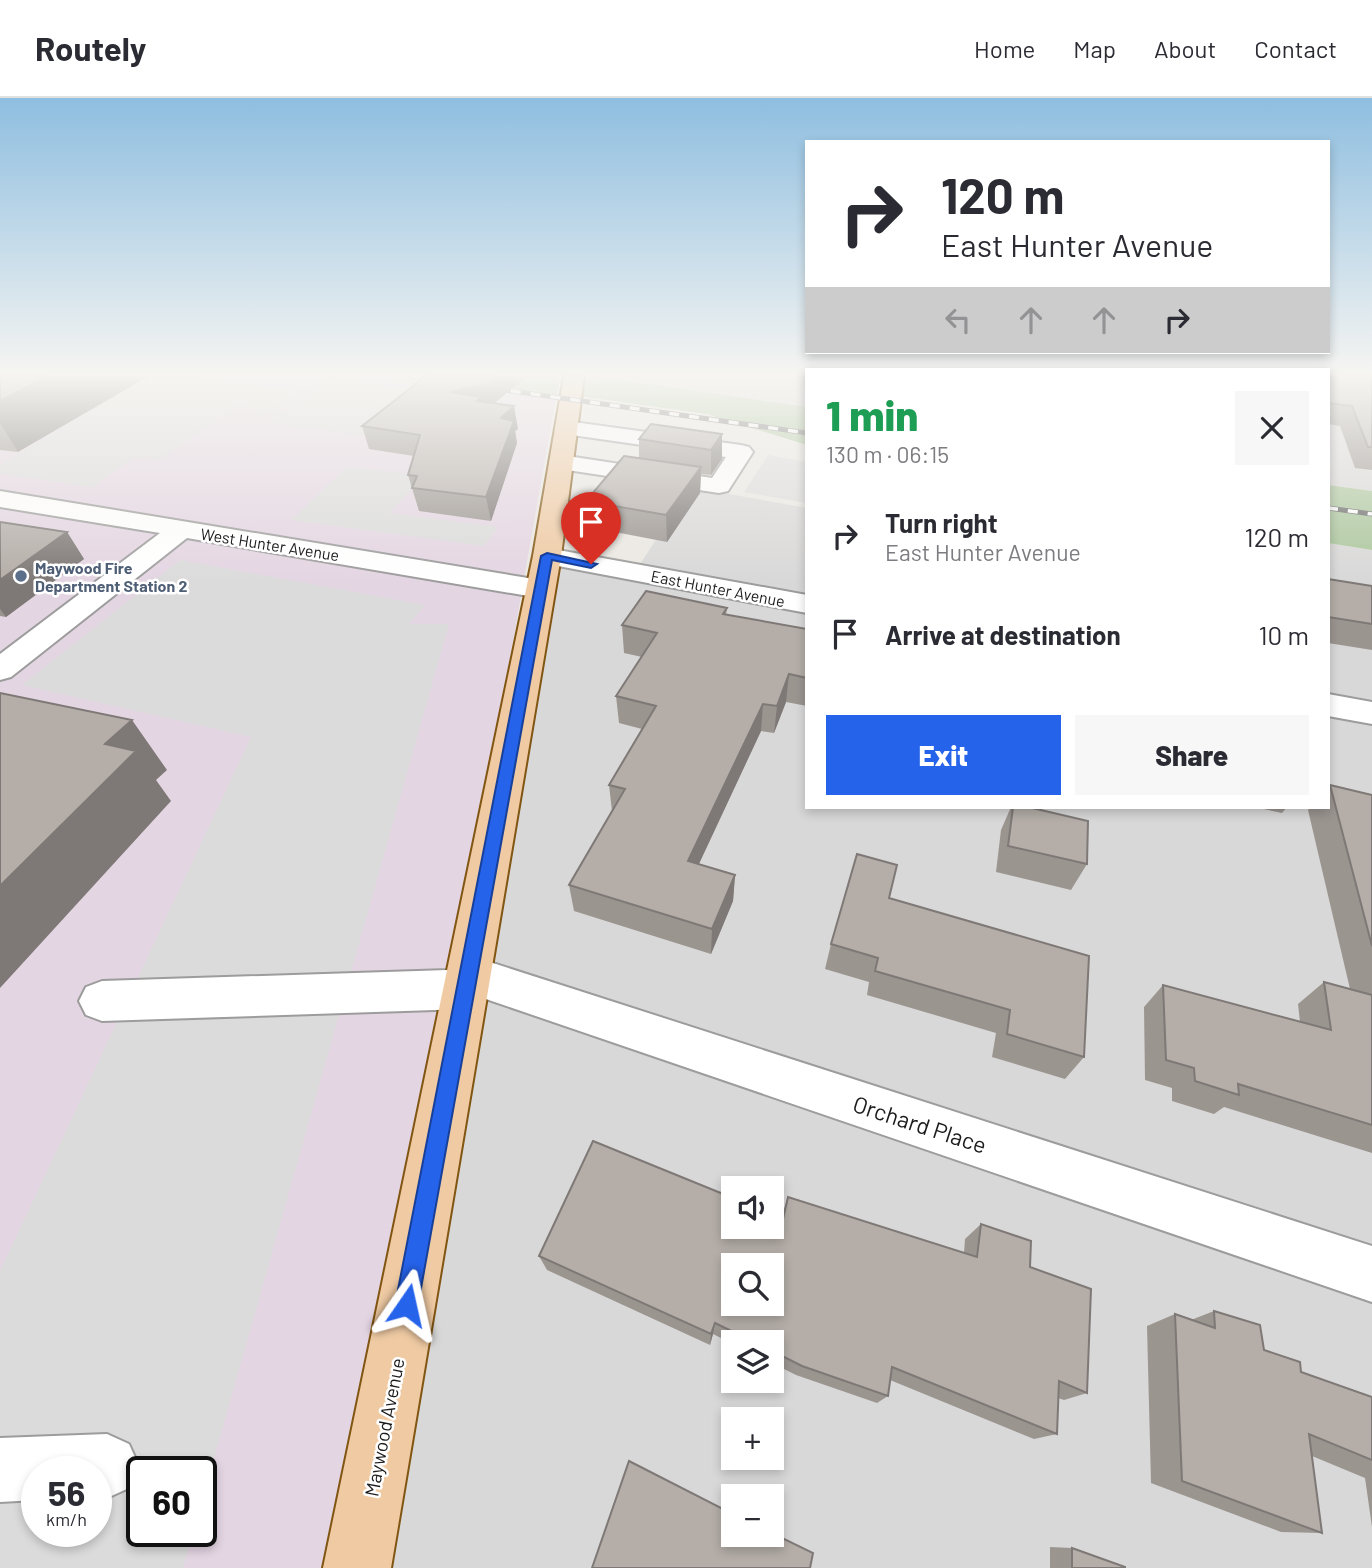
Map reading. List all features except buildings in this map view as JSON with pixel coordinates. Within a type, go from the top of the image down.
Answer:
[{"type":"main road","name":"Maywood Avenue","points":[[357,1568],[547,556],[564,445]]},
{"type":"street","points":[[561,462],[719,486],[741,452],[687,445]]},
{"type":"street","name":"West Hunter Avenue","points":[[0,499],[540,589]]},
{"type":"street","points":[[21,527],[52,508]]},
{"type":"street","points":[[0,670],[181,530]]},
{"type":"street","name":"East Hunter Avenue","points":[[547,556],[805,604]]},
{"type":"street","points":[[1330,705],[1372,713]]},
{"type":"street","points":[[102,1001],[467,981]]},
{"type":"street","name":"Orchard Place","points":[[467,981],[1372,1274]]},
{"type":"street","points":[[0,1470],[21,1469]]},
{"type":"shaded area","points":[[0,445],[548,445],[349,1568],[0,1568]]},
{"type":"shaded area","points":[[34,445],[181,445],[159,460],[135,457],[92,487],[0,474],[0,465]]},
{"type":"shaded area","points":[[1330,445],[1372,445],[1372,491],[1330,485]]},
{"type":"shaded area","points":[[768,455],[805,462],[805,503],[744,492]]},
{"type":"shaded area","points":[[348,466],[423,476],[390,513],[498,527],[484,546],[291,520]]},
{"type":"shaded area","points":[[690,487],[805,508],[805,809],[1330,809],[1330,543],[1372,550],[1372,1568],[357,1568],[547,556],[635,572]]},
{"type":"shaded area","points":[[180,560],[425,605],[409,624],[449,624],[215,1456],[126,1456],[126,1547],[189,1547],[183,1568],[0,1568],[0,1271],[251,737],[22,685]]},
{"type":"green space","points":[[1330,485],[1372,491],[1372,550],[1330,543]]},
{"type":"railway","points":[[1330,508],[1372,514]]},
{"type":"place","name":"Maywood Fire Department Station 2","points":[[21,576]]},
{"type":"route","points":[[407,1305],[547,556],[591,564]]}]
